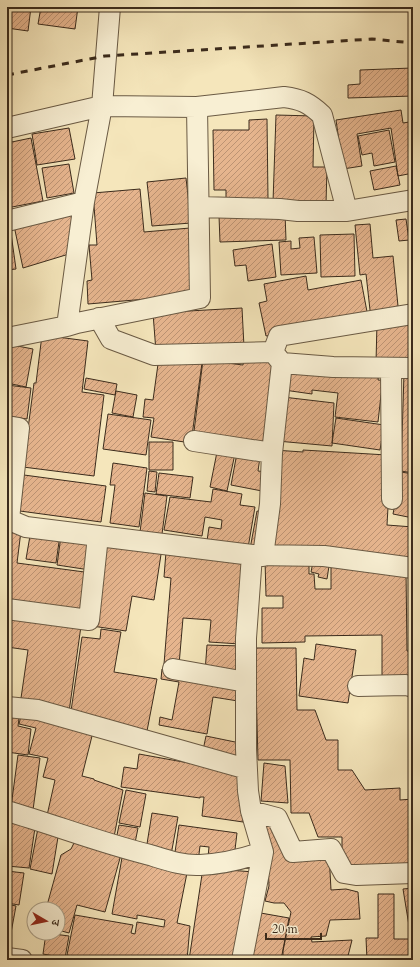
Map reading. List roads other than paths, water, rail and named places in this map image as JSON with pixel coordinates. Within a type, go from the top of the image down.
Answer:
[{"type":"street","points":[[67,326],[84,202],[102,106],[110,7]]},
{"type":"street","points":[[7,128],[102,106],[197,107],[284,97],[298,99],[312,105],[322,115],[347,211]]},
{"type":"street","points":[[7,338],[67,326],[76,322],[200,298],[197,107]]},
{"type":"street","points":[[199,207],[280,208],[298,211],[347,211],[413,200]]},
{"type":"street","points":[[7,221],[84,202]]},
{"type":"street","points":[[242,960],[263,852],[251,811],[248,791],[246,749],[246,638],[257,556],[270,504],[272,453],[278,407],[277,358],[279,336],[413,314]]},
{"type":"street","points":[[98,318],[111,339],[154,355],[277,358],[333,367],[413,368]]},
{"type":"street","points":[[391,368],[392,499]]},
{"type":"street","points":[[7,426],[19,428],[8,519],[26,527],[257,556],[324,556],[413,568]]},
{"type":"street","points":[[194,441],[272,453]]},
{"type":"street","points":[[7,609],[89,620],[98,536]]},
{"type":"street","points":[[173,669],[246,682]]},
{"type":"street","points":[[358,686],[406,685],[413,687]]},
{"type":"street","points":[[7,707],[38,710],[247,768]]},
{"type":"street","points":[[7,811],[123,848],[182,864],[200,865],[231,861],[263,852]]},
{"type":"street","points":[[251,811],[277,818],[293,852],[331,849],[344,873],[356,875],[413,873]]},
{"type":"street","points":[[7,958],[22,960]]},
{"type":"railway","points":[[7,75],[105,56],[372,39],[413,43]]}]
